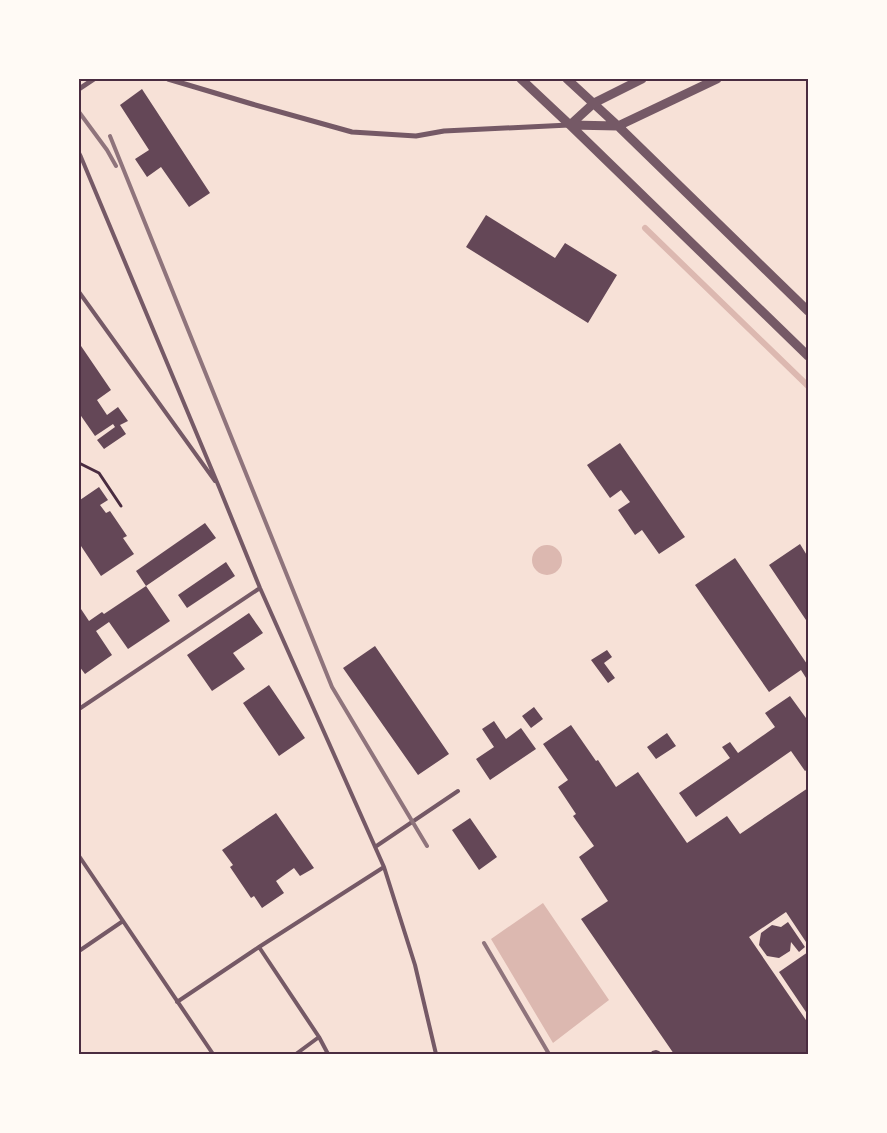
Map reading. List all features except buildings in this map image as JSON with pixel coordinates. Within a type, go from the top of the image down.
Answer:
[{"type":"street","points":[[79,89],[94,79]]},
{"type":"street","points":[[168,79],[352,132],[416,136],[444,131],[570,125],[618,126],[717,79]]},
{"type":"street","points":[[521,79],[808,356]]},
{"type":"street","points":[[568,79],[808,311]]},
{"type":"street","points":[[570,125],[594,103],[642,79]]},
{"type":"lane","points":[[79,153],[260,588],[384,867],[415,965],[436,1054]]},
{"type":"lane","points":[[79,292],[219,487]]},
{"type":"lane","points":[[79,709],[260,588]]},
{"type":"lane","points":[[375,847],[458,790]]},
{"type":"lane","points":[[79,856],[213,1054]]},
{"type":"lane","points":[[178,1002],[258,947],[384,867]]},
{"type":"lane","points":[[79,951],[123,921]]},
{"type":"lane","points":[[258,947],[319,1037],[328,1054]]},
{"type":"lane","points":[[296,1054],[319,1037]]},
{"type":"path","points":[[79,463],[99,473],[121,506]]},
{"type":"shaded area","points":[[547,545],[558,549],[562,560],[558,571],[547,575],[536,571],[532,560],[536,549]]},
{"type":"shaded area","points":[[543,903],[609,1000],[553,1043],[491,939]]},
{"type":"waterway","points":[[645,228],[808,386]]},
{"type":"railway","points":[[79,112],[107,150],[116,166]]},
{"type":"railway","points":[[110,136],[332,687],[427,846]]},
{"type":"railway","points":[[484,943],[549,1054]]}]
